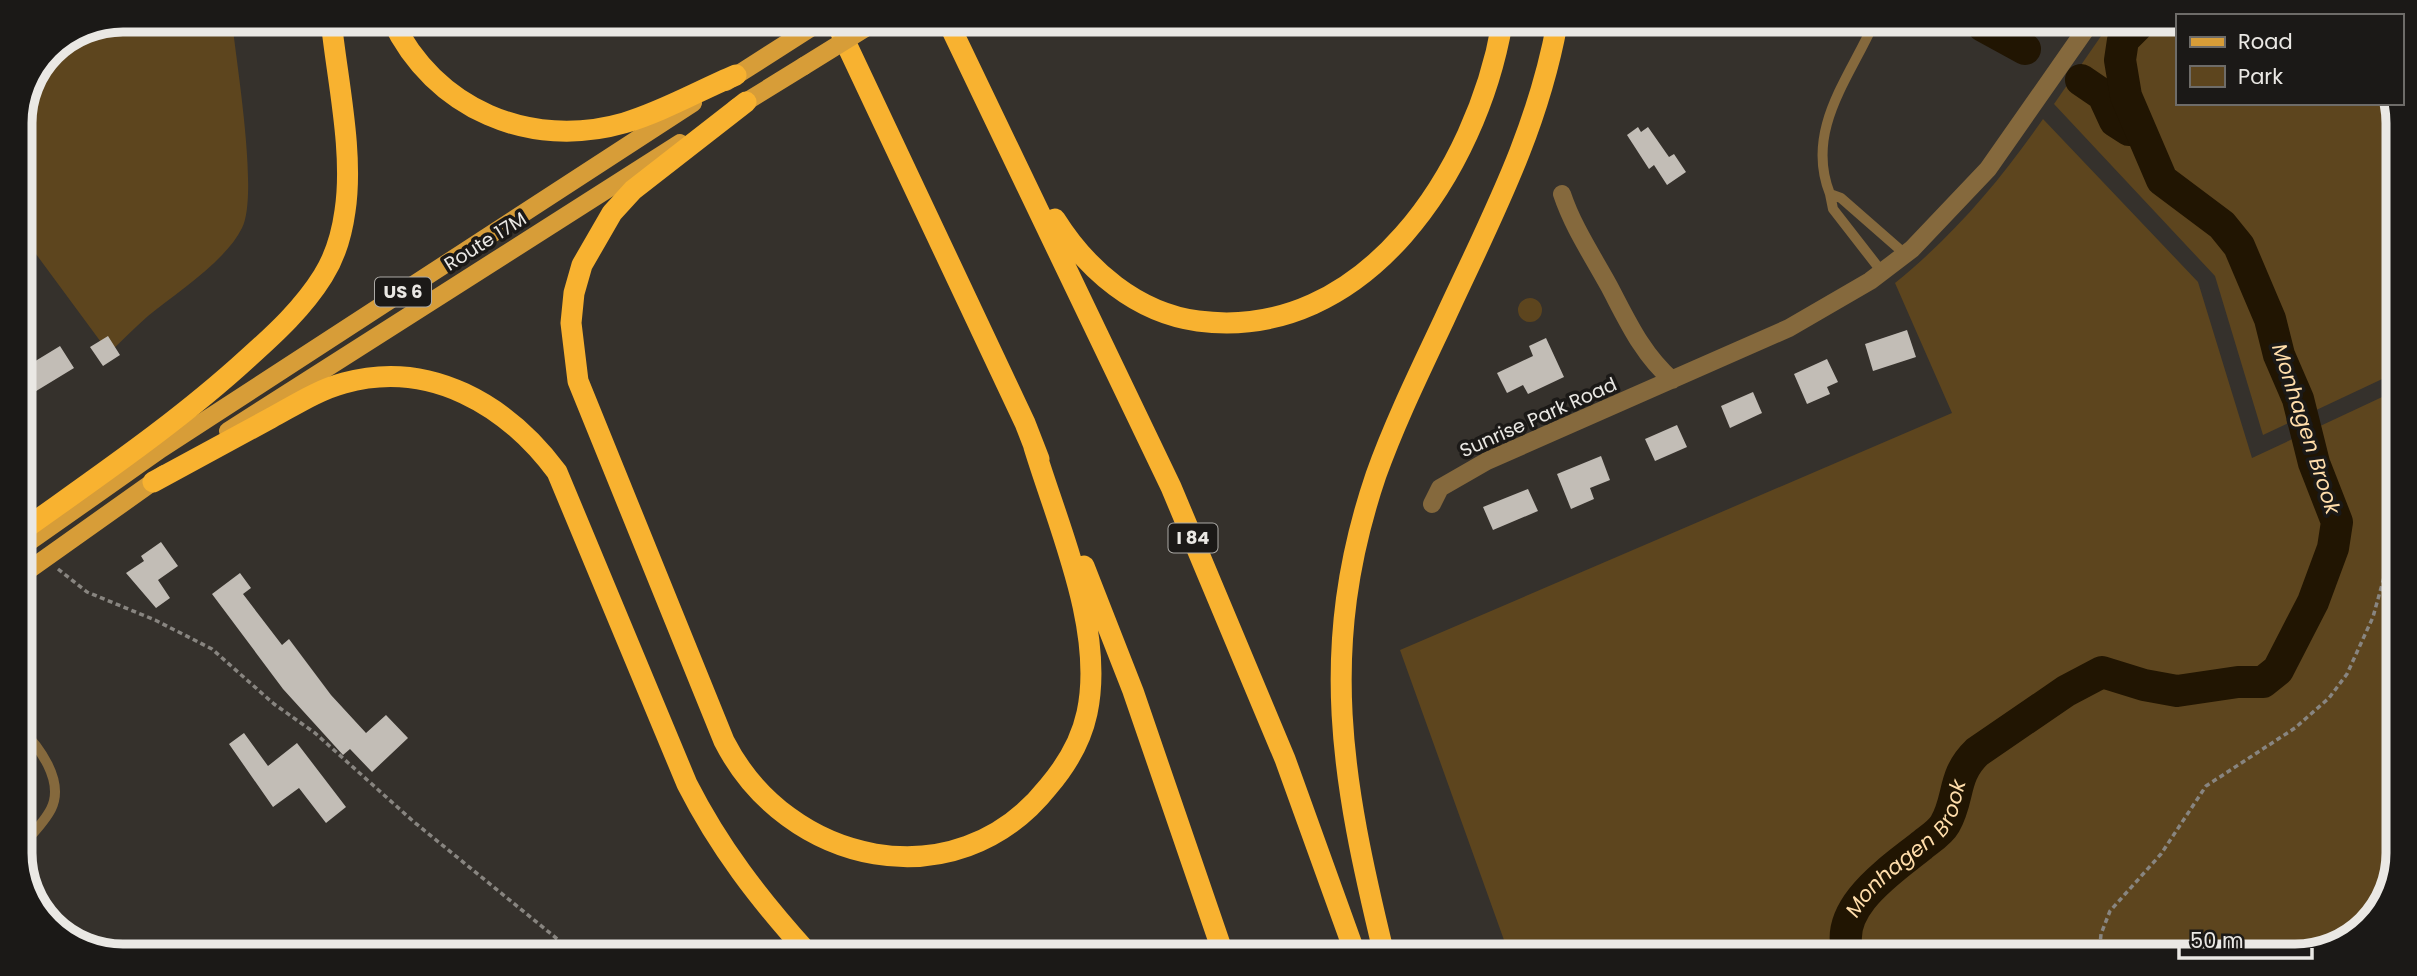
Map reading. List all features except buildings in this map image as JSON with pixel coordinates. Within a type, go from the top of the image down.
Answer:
[{"type":"highway","points":[[32,524],[145,443],[225,379],[281,328],[307,300],[325,273],[338,242],[345,210],[347,178],[332,32]]},
{"type":"highway","points":[[399,32],[417,62],[458,100],[485,114],[539,131],[566,133],[626,122],[736,75]]},
{"type":"highway","points":[[841,32],[1034,447],[1133,691],[1220,944]]},
{"type":"highway","name":"I 84","points":[[953,32],[1181,512],[1284,759],[1353,944]]},
{"type":"highway","points":[[1002,135],[1068,239],[1088,263],[1113,285],[1141,302],[1184,319],[1237,323],[1263,321],[1309,307],[1339,290],[1393,246],[1417,219],[1457,160],[1474,125],[1486,93],[1500,32]]},
{"type":"highway","points":[[1382,944],[1351,810],[1342,740],[1340,663],[1350,574],[1365,512],[1391,436],[1531,128],[1555,32]]},
{"type":"highway","points":[[746,102],[633,190],[612,213],[591,247],[574,293],[572,353],[589,412],[724,741],[737,766],[759,793],[799,827],[825,841],[862,853],[897,857],[945,852],[972,844],[1002,829],[1028,810],[1062,770],[1087,715],[1092,683],[1092,649],[1086,617],[1034,447]]},
{"type":"highway","points":[[153,482],[321,391],[370,377],[424,381],[475,397],[500,412],[521,429],[557,472],[687,784],[706,820],[745,880],[801,944]]},
{"type":"main road","name":"Route 17M","points":[[32,540],[161,449],[805,32]]},
{"type":"main road","name":"Route 17M","points":[[32,568],[153,482],[374,336],[859,32]]},
{"type":"street","name":"Sunrise Park Road","points":[[1432,504],[1440,488],[1487,461],[1789,328],[1834,304],[1882,272],[1905,254],[1989,169],[2084,32]]},
{"type":"street","points":[[1562,194],[1570,219],[1635,336],[1653,364],[1672,380]]},
{"type":"lane","points":[[1869,32],[1830,108],[1825,128],[1822,174],[1833,209],[1882,272]]},
{"type":"lane","points":[[1830,194],[1842,198],[1905,254]]},
{"type":"lane","points":[[32,743],[43,757],[55,787],[50,812],[32,833]]},
{"type":"path","points":[[46,558],[87,592],[155,620],[212,649],[274,704],[315,733],[414,822],[563,944]]},
{"type":"path","points":[[2100,944],[2110,911],[2161,854],[2206,786],[2295,728],[2329,698],[2347,674],[2373,617],[2386,572]]},
{"type":"green space","points":[[233,32],[247,159],[247,211],[242,228],[213,264],[148,316],[109,353],[32,249],[32,117],[41,82],[50,67],[63,54],[88,38],[105,33]]},
{"type":"green space","points":[[2104,32],[2176,32],[2176,105],[2384,105],[2385,378],[2263,435],[2215,276],[2054,104]]},
{"type":"green space","points":[[2043,119],[2198,282],[2252,458],[2385,396],[2386,853],[2379,888],[2370,904],[2345,929],[2329,938],[2306,944],[1505,944],[1400,650],[1952,413],[1895,283],[1937,246],[2010,164]]},
{"type":"green space","points":[[1530,298],[1539,301],[1542,310],[1539,319],[1530,322],[1521,319],[1518,310],[1521,301]]},
{"type":"waterway","points":[[1994,32],[2025,49]]},
{"type":"waterway","name":"Monhagen Brook","points":[[1847,944],[1848,922],[1867,892],[1943,827],[1950,814],[1960,778],[1977,752],[2066,691],[2102,672],[2144,685],[2177,691],[2238,682],[2263,682],[2278,670],[2313,602],[2333,548],[2337,522],[2314,463],[2298,399],[2279,355],[2270,319],[2239,246],[2222,225],[2162,180],[2126,96],[2120,60],[2123,40],[2131,32]]},
{"type":"waterway","points":[[2081,80],[2103,95],[2115,121],[2129,130]]}]
